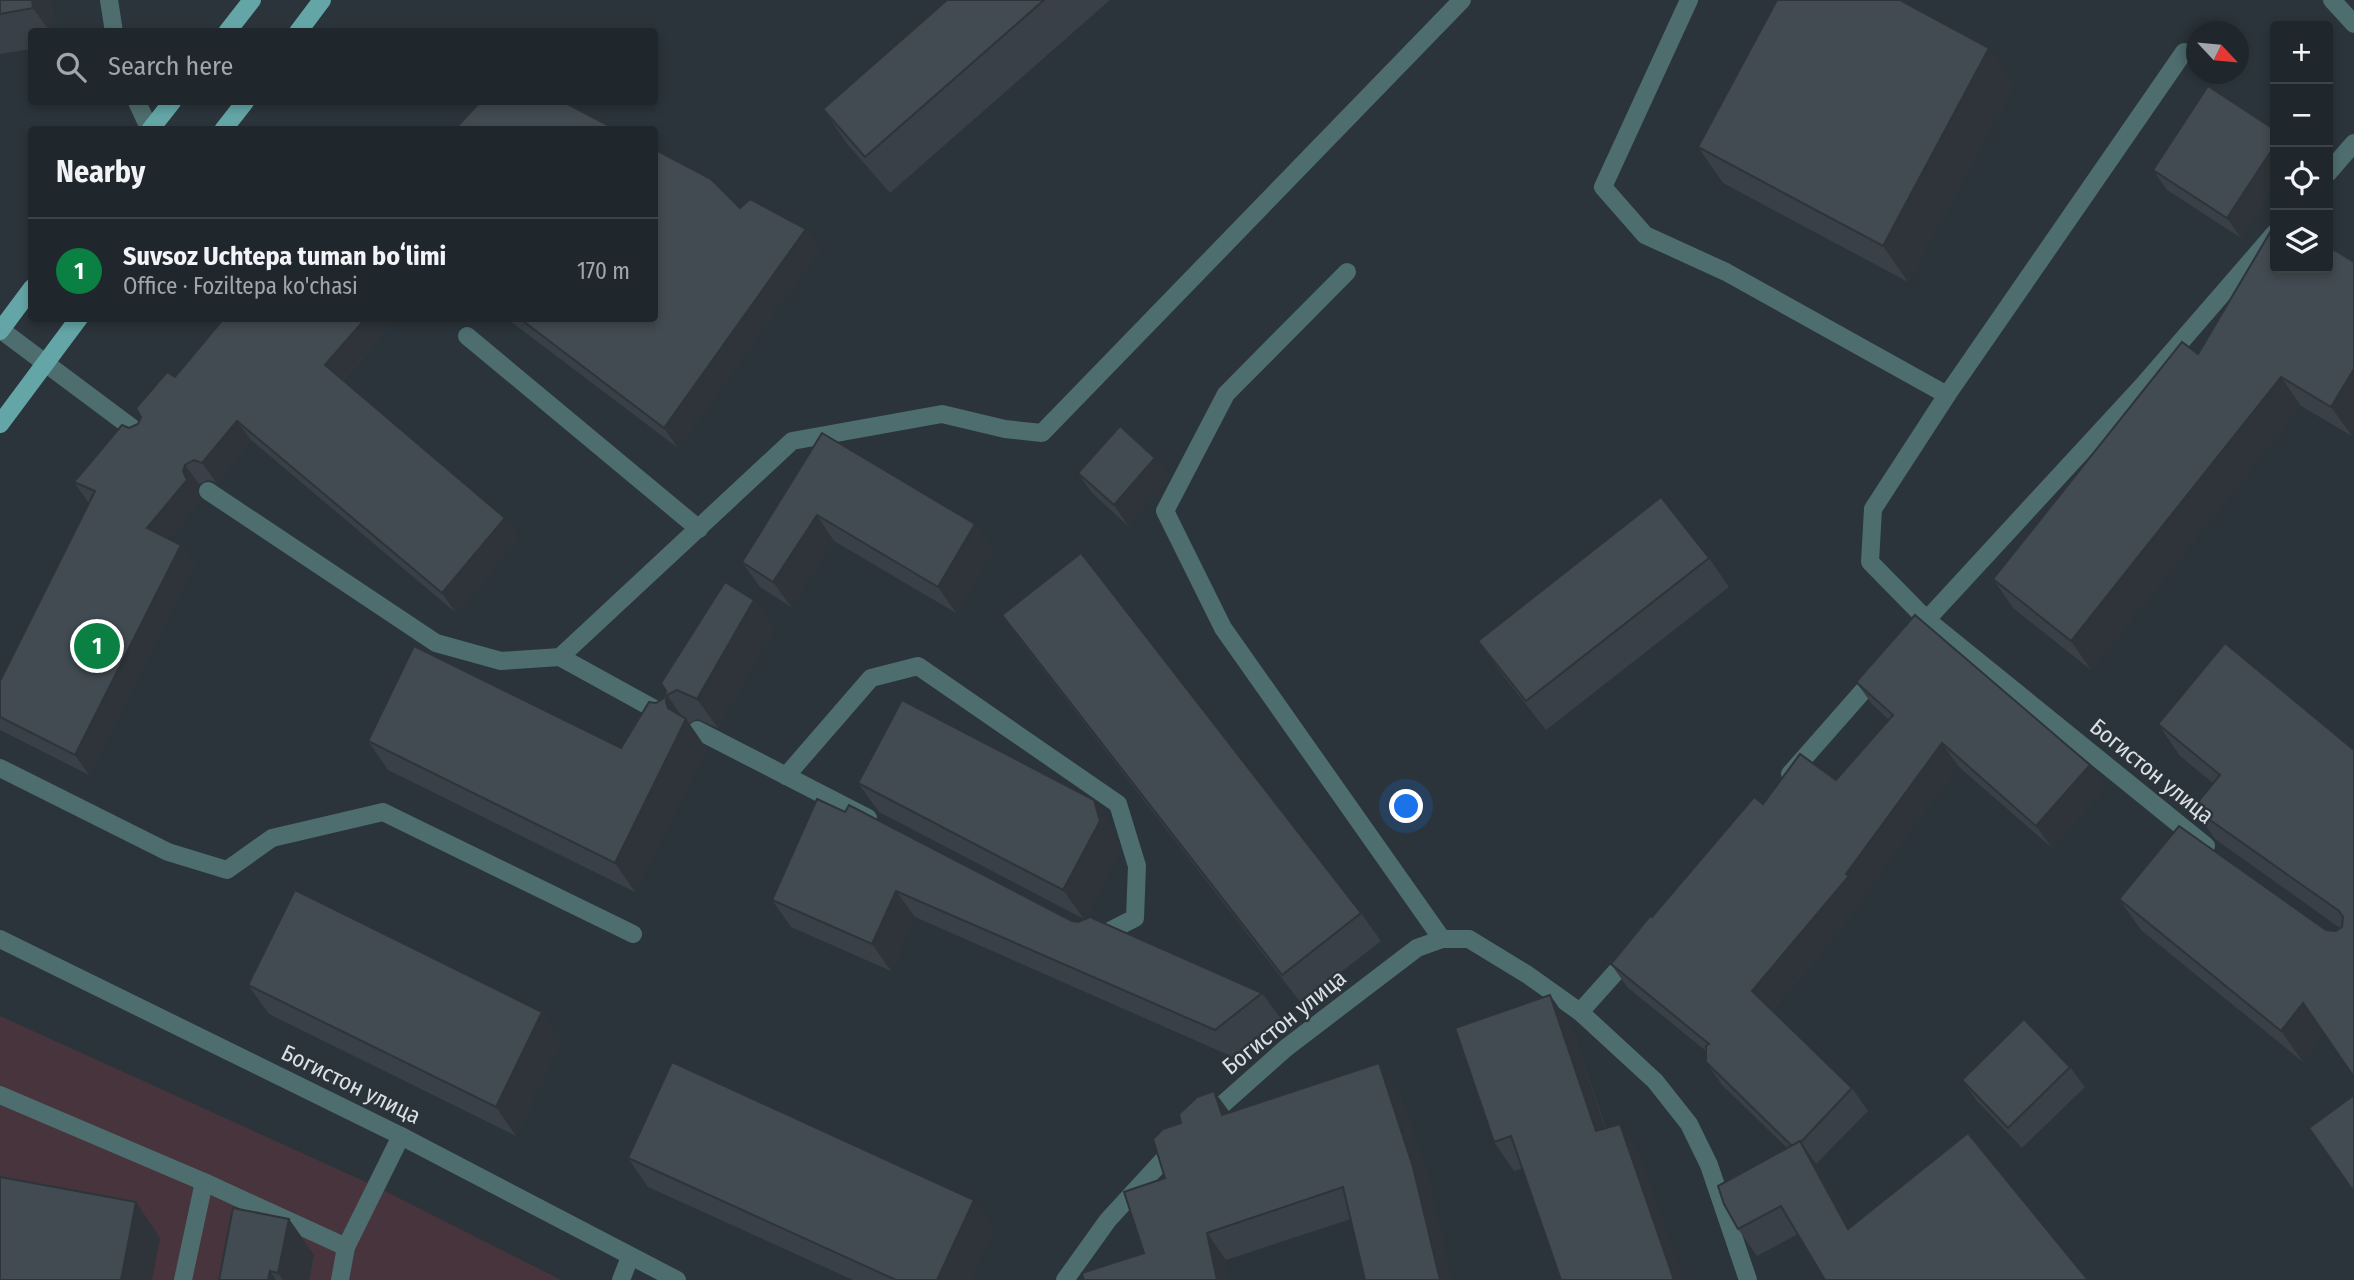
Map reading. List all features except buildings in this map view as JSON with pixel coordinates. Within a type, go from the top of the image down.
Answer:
[{"type":"main road","points":[[230,28],[252,0]]},
{"type":"main road","points":[[301,28],[322,0]]},
{"type":"main road","points":[[153,126],[170,105]]},
{"type":"main road","points":[[226,126],[243,105]]},
{"type":"main road","points":[[0,331],[28,293]]},
{"type":"main road","points":[[0,424],[76,322]]},
{"type":"street","points":[[109,0],[113,28]]},
{"type":"street","points":[[560,657],[792,441],[942,414],[1006,429],[1042,433],[1462,0]]},
{"type":"street","points":[[1689,0],[1603,187],[1646,235],[1726,272],[1947,396]]},
{"type":"street","points":[[2332,0],[2354,24]]},
{"type":"street","name":"Богистон улица","points":[[2184,51],[1947,396],[1873,509],[1870,562],[1927,620],[2224,859]]},
{"type":"street","points":[[138,105],[148,126]]},
{"type":"street","points":[[2333,167],[2354,143]]},
{"type":"street","points":[[1908,640],[2145,383],[2270,239]]},
{"type":"street","points":[[1347,272],[1226,394],[1165,511],[1223,628],[1442,939],[1469,939],[1528,975],[1580,1012],[1655,1081],[1689,1124],[1709,1165],[1748,1280]]},
{"type":"street","points":[[0,331],[143,436]]},
{"type":"street","points":[[467,336],[699,529]]},
{"type":"street","points":[[208,491],[436,643],[501,661],[560,657],[676,721]]},
{"type":"street","points":[[1780,785],[1890,661]]},
{"type":"street","points":[[786,776],[871,678],[918,666],[1118,804],[1138,866],[1135,918],[1096,938],[1084,932]]},
{"type":"street","points":[[696,730],[881,826]]},
{"type":"street","points":[[0,768],[168,852],[228,870],[272,838],[383,812],[634,934]]},
{"type":"street","name":"Богистон улица","points":[[0,939],[401,1136],[677,1280]]},
{"type":"street","name":"Богистон улица","points":[[1065,1280],[1108,1220],[1188,1134],[1297,1040],[1417,948],[1442,939]]},
{"type":"street","points":[[1580,1012],[1643,940]]},
{"type":"street","points":[[0,1096],[204,1182],[346,1247]]},
{"type":"street","points":[[340,1280],[346,1247],[401,1136]]},
{"type":"street","points":[[183,1280],[204,1182]]},
{"type":"street","points":[[621,1280],[631,1257]]},
{"type":"shaded area","points":[[0,1016],[377,1187],[561,1280],[0,1280]]},
{"type":"place","name":"Suvsoz Uchtepa tuman boʻlimi","points":[[97,646]]}]
